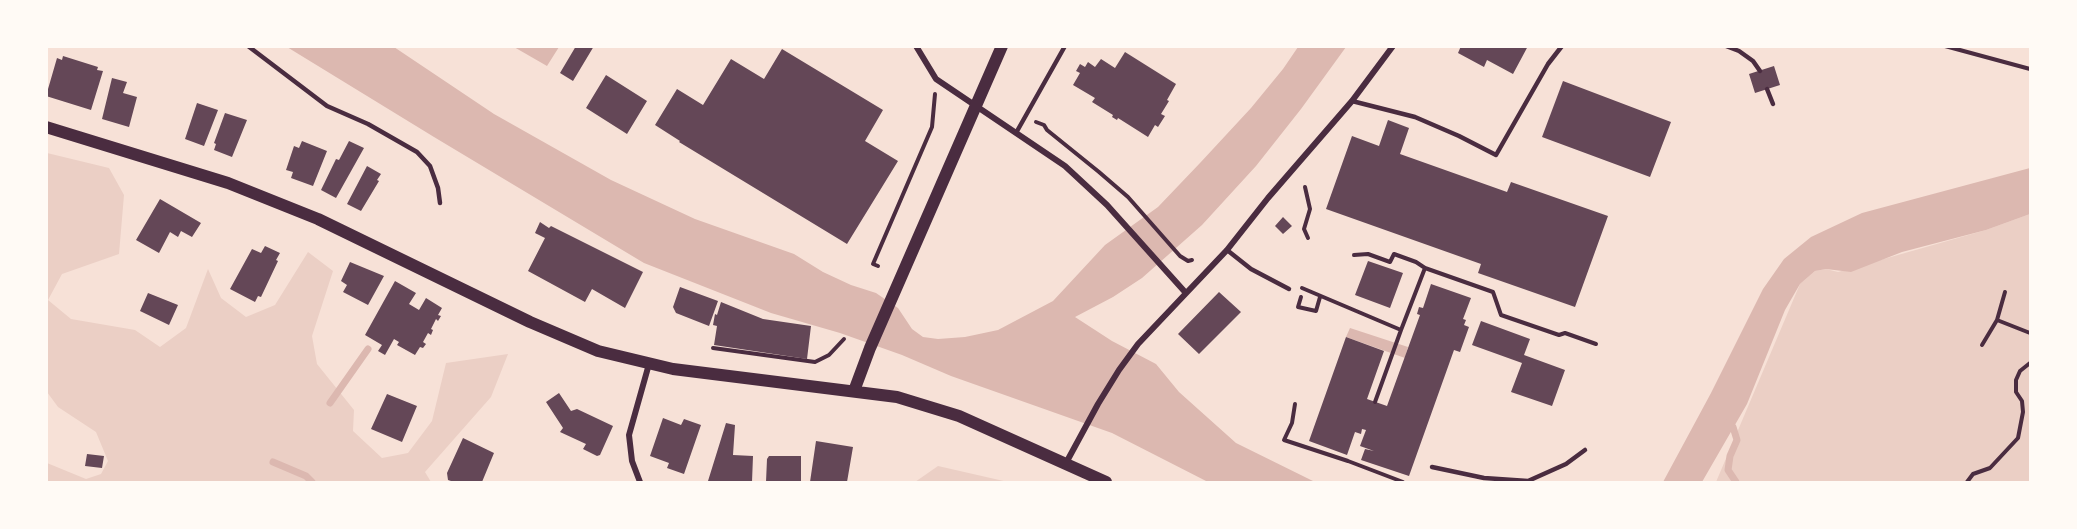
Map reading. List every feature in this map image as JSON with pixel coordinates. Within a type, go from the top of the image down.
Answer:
[{"type":"main road","points":[[854,390],[870,348],[1002,46]]},
{"type":"main road","points":[[46,127],[228,183],[288,207],[366,242],[530,322],[598,351],[649,364],[747,380],[889,394],[937,408],[1106,483]]},
{"type":"street","points":[[916,46],[936,79],[1065,166],[1107,205],[1185,292]]},
{"type":"street","points":[[1066,464],[1078,438],[1119,370],[1157,321],[1227,250],[1352,100],[1393,46]]},
{"type":"street","points":[[640,483],[632,461],[629,435],[649,364]]},
{"type":"lane","points":[[248,46],[327,106],[368,124],[417,152],[430,166],[438,188],[440,203]]},
{"type":"lane","points":[[1016,133],[1065,46]]},
{"type":"lane","points":[[1352,100],[1415,117],[1496,155],[1548,64],[1562,46]]},
{"type":"lane","points":[[1726,46],[1739,51],[1753,61],[1760,70]]},
{"type":"lane","points":[[1767,89],[1773,104]]},
{"type":"lane","points":[[1227,250],[1251,269],[1289,289]]},
{"type":"lane","points":[[1432,467],[1484,478],[1528,481],[1566,464],[1585,450]]},
{"type":"path","points":[[1946,46],[2031,69]]},
{"type":"path","points":[[878,266],[873,264],[932,127],[936,79]]},
{"type":"path","points":[[1024,118],[1044,125],[1128,197],[1180,256],[1188,261],[1192,260]]},
{"type":"path","points":[[1305,187],[1310,209],[1304,229],[1308,238]]},
{"type":"path","points":[[1354,255],[1368,254],[1390,262],[1394,254],[1416,262],[1425,268],[1493,292],[1501,315],[1559,335],[1565,333],[1596,344]]},
{"type":"path","points":[[1375,402],[1425,268]]},
{"type":"path","points":[[1320,297],[1316,311],[1298,306],[1304,290],[1401,330]]},
{"type":"path","points":[[1982,345],[1997,320],[2005,292]]},
{"type":"path","points":[[1997,320],[2031,333]]},
{"type":"path","points":[[713,348],[815,362],[829,355],[844,339]]},
{"type":"path","points":[[1967,483],[1972,474],[1990,468],[2018,438],[2023,412],[2022,401],[2016,392],[2016,380],[2020,371],[2031,363]]},
{"type":"path","points":[[1295,404],[1292,423],[1284,440],[1348,461],[1403,483]]},
{"type":"shaded area","points":[[287,47],[394,47],[494,114],[611,180],[695,219],[794,254],[823,272],[876,293],[898,308],[912,329],[923,337],[938,339],[965,337],[998,330],[1053,301],[1105,245],[1158,207],[1251,108],[1298,47],[1346,47],[1256,166],[1202,225],[1142,278],[1113,297],[1075,317],[1112,341],[1156,364],[1179,392],[1236,443],[1315,482],[1208,482],[1112,433],[951,376],[902,355],[840,333],[771,313],[644,263]]},
{"type":"shaded area","points":[[514,47],[559,47],[547,66]]},
{"type":"shaded area","points":[[47,153],[109,168],[124,195],[119,254],[62,274],[48,300],[71,319],[135,330],[160,347],[186,328],[208,269],[221,298],[246,317],[275,305],[308,252],[333,271],[312,336],[317,364],[354,410],[353,431],[382,458],[408,453],[432,421],[446,363],[508,354],[491,397],[425,472],[431,482],[47,482],[47,463],[86,479],[101,474],[108,461],[96,432],[58,407],[47,392]]},
{"type":"shaded area","points":[[2030,168],[2030,214],[1986,230],[1902,252],[1851,272],[1826,269],[1815,271],[1800,284],[1785,310],[1747,404],[1702,482],[1663,482],[1763,289],[1784,259],[1811,237],[1862,213]]},
{"type":"shaded area","points":[[2030,214],[2030,482],[1716,482],[1800,284],[1815,271],[1826,269],[1838,272],[1986,230]]},
{"type":"shaded area","points":[[1350,328],[1408,347],[1405,358],[1346,337]]},
{"type":"shaded area","points":[[938,466],[1008,482],[915,482]]},
{"type":"building","points":[[576,46],[594,46],[573,81],[560,73]]},
{"type":"building","points":[[1461,46],[1528,46],[1513,74],[1487,60],[1484,67],[1458,53]]},
{"type":"building","points":[[782,49],[883,110],[865,141],[898,161],[847,244],[679,142],[655,125],[677,89],[703,105],[731,59],[764,79]]},
{"type":"building","points":[[1125,52],[1176,84],[1161,114],[1165,116],[1158,127],[1155,125],[1148,137],[1118,118],[1117,120],[1112,117],[1113,115],[1092,102],[1095,98],[1073,85],[1080,73],[1076,71],[1080,64],[1085,67],[1088,62],[1095,67],[1101,59],[1115,68]]},
{"type":"building","points":[[63,56],[98,67],[97,70],[103,71],[91,110],[46,96],[57,58],[62,60]]},
{"type":"building","points":[[1774,66],[1780,85],[1755,93],[1749,74]]},
{"type":"building","points":[[606,75],[647,101],[627,134],[586,108]]},
{"type":"building","points":[[112,78],[127,82],[123,93],[137,97],[129,127],[102,119]]},
{"type":"building","points":[[1563,81],[1671,122],[1650,177],[1542,137]]},
{"type":"building","points":[[197,103],[218,110],[204,146],[185,139]]},
{"type":"building","points":[[225,113],[247,120],[232,157],[214,150],[216,144],[214,143]]},
{"type":"building","points":[[1388,120],[1409,128],[1400,154],[1507,192],[1511,182],[1608,216],[1575,307],[1478,273],[1481,264],[1326,209],[1352,136],[1379,146]]},
{"type":"building","points":[[302,141],[327,151],[313,186],[291,178],[293,172],[286,170],[294,146],[299,148]]},
{"type":"building","points":[[349,141],[364,148],[336,198],[321,190],[336,159],[339,160]]},
{"type":"building","points":[[367,166],[381,174],[361,211],[347,204]]},
{"type":"building","points":[[160,199],[201,223],[192,237],[181,231],[178,237],[170,232],[159,253],[136,240]]},
{"type":"building","points":[[1283,217],[1292,226],[1283,234],[1275,226]]},
{"type":"building","points":[[540,222],[643,272],[625,308],[592,289],[585,302],[528,271],[545,238],[535,233]]},
{"type":"building","points":[[265,246],[280,253],[261,297],[258,296],[255,302],[230,289],[252,249],[261,253]]},
{"type":"building","points":[[1368,261],[1403,273],[1390,308],[1355,295]]},
{"type":"building","points":[[350,262],[384,276],[368,305],[343,292],[347,285],[341,281]]},
{"type":"building","points":[[395,281],[416,293],[409,304],[419,310],[426,298],[442,308],[438,315],[441,316],[438,321],[436,319],[431,329],[433,330],[431,335],[428,333],[423,342],[426,344],[423,348],[420,347],[415,355],[397,345],[399,342],[394,339],[385,355],[378,351],[382,345],[365,335]]},
{"type":"building","points":[[1431,284],[1471,298],[1463,319],[1466,320],[1464,325],[1469,327],[1460,352],[1454,350],[1409,476],[1361,460],[1365,449],[1374,451],[1360,446],[1366,430],[1362,429],[1361,434],[1355,432],[1347,455],[1309,441],[1346,337],[1384,351],[1367,399],[1387,406],[1420,315],[1417,314],[1419,307],[1423,308]]},
{"type":"building","points":[[680,287],[718,301],[709,326],[676,313],[673,307]]},
{"type":"building","points":[[1219,292],[1241,312],[1199,354],[1178,334]]},
{"type":"building","points":[[148,293],[178,305],[169,325],[140,311]]},
{"type":"building","points":[[721,302],[763,319],[811,326],[807,359],[714,345],[717,326],[713,325]]},
{"type":"building","points":[[1481,321],[1530,339],[1524,355],[1565,370],[1552,406],[1511,392],[1522,363],[1472,345]]},
{"type":"building","points":[[559,393],[571,411],[577,409],[613,426],[600,455],[597,456],[583,449],[586,444],[560,432],[563,428],[546,402]]},
{"type":"building","points":[[387,394],[417,406],[402,442],[371,429]]},
{"type":"building","points":[[663,418],[681,425],[684,419],[701,425],[684,474],[667,468],[669,463],[650,456]]},
{"type":"building","points":[[726,423],[735,425],[733,455],[753,456],[752,482],[708,481]]},
{"type":"building","points":[[463,438],[494,453],[482,482],[448,480],[447,473]]},
{"type":"building","points":[[816,441],[853,447],[847,482],[810,482]]},
{"type":"building","points":[[87,454],[104,456],[102,468],[85,466]]},
{"type":"building","points":[[769,456],[801,456],[801,482],[766,482]]},
{"type":"waterway","points":[[330,403],[368,349]]},
{"type":"waterway","points":[[1728,423],[1733,427],[1737,440],[1730,456],[1728,470],[1736,482]]},
{"type":"waterway","points":[[273,462],[306,476],[312,482]]}]
